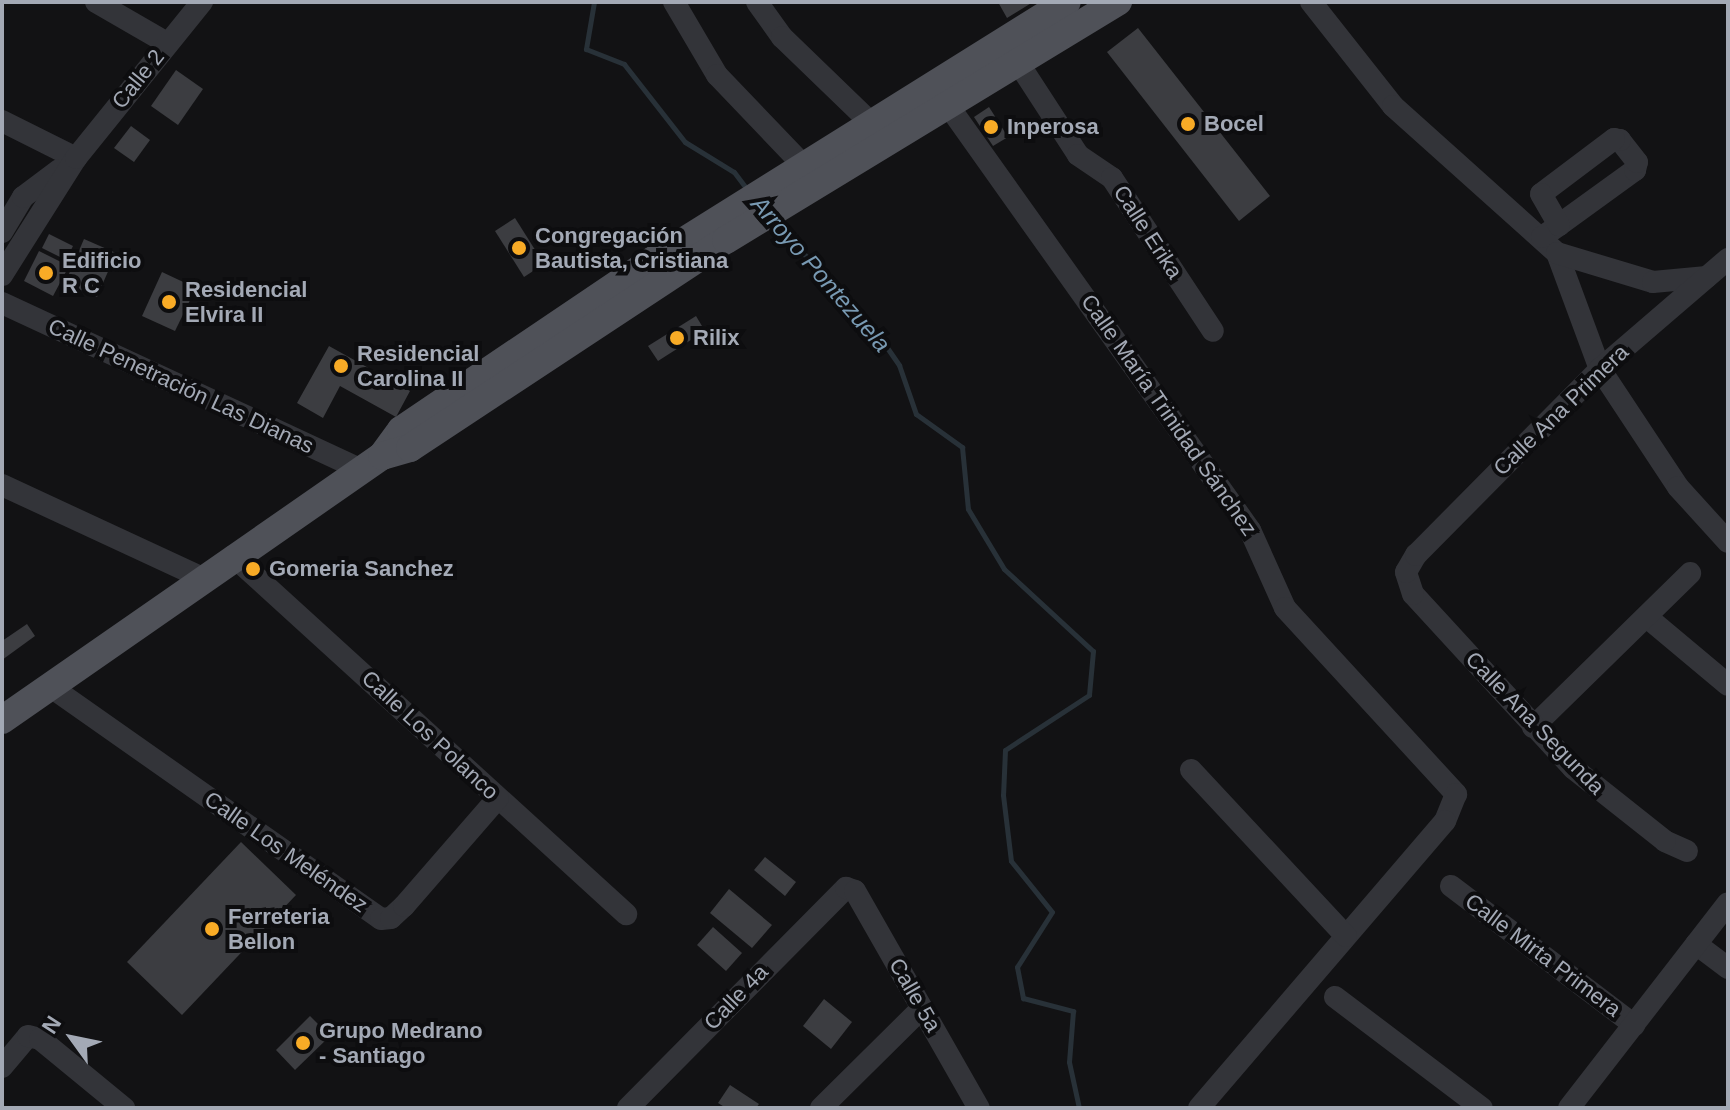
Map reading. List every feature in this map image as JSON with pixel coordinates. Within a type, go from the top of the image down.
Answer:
[{"type":"main road","points":[[2,720],[233,556],[371,463],[401,430],[800,177],[940,94],[1067,2]]},
{"type":"main road","points":[[800,177],[870,122],[1019,64],[1118,2]]},
{"type":"street","points":[[96,2],[167,43]]},
{"type":"street","name":"Calle 2","points":[[2,275],[76,158],[202,2]]},
{"type":"street","points":[[674,2],[717,75],[800,177]]},
{"type":"street","points":[[757,2],[782,37],[870,122]]},
{"type":"street","points":[[1311,2],[1393,106],[1553,239],[1653,282],[1707,277]]},
{"type":"street","name":"Calle Erika","points":[[1019,64],[1078,155],[1112,178],[1213,331]]},
{"type":"street","name":"Calle María Trinidad Sánchez","points":[[940,94],[1250,530],[1285,608],[1456,794],[1445,821],[1199,1108]]},
{"type":"street","points":[[2,121],[76,158]]},
{"type":"street","name":"Calle 2","points":[[2,232],[23,197],[76,158]]},
{"type":"street","points":[[1553,239],[1600,369],[1678,487],[1728,542]]},
{"type":"street","name":"Calle Ana Primera","points":[[1406,572],[1416,555],[1600,369],[1728,259]]},
{"type":"street","name":"Calle Penetración Las Dianas","points":[[2,303],[371,463]]},
{"type":"street","points":[[2,485],[202,578]]},
{"type":"street","name":"Calle Los Polanco","points":[[233,556],[626,914]]},
{"type":"street","name":"Calle Ana Segunda","points":[[1406,572],[1413,594],[1533,727],[1613,803],[1687,851]]},
{"type":"street","points":[[1533,727],[1648,618],[1690,573]]},
{"type":"street","points":[[1648,618],[1728,685]]},
{"type":"street","name":"Calle Los Meléndez","points":[[51,687],[381,919],[391,918],[404,906],[498,798]]},
{"type":"street","points":[[1191,770],[1346,936]]},
{"type":"street","name":"Calle Mirta Primera","points":[[1451,886],[1634,1025]]},
{"type":"street","name":"Calle 5a","points":[[846,888],[855,891],[979,1108]]},
{"type":"street","name":"Calle 4a","points":[[628,1108],[846,888]]},
{"type":"street","points":[[1569,1108],[1728,903]]},
{"type":"street","points":[[1696,944],[1728,968]]},
{"type":"street","points":[[1335,997],[1482,1108]]},
{"type":"street","points":[[821,1108],[922,1008]]},
{"type":"street","points":[[2,1067],[28,1036],[40,1039],[124,1108]]},
{"type":"building","points":[[998,2],[1033,2],[1007,18]]},
{"type":"building","name":"Bocel","points":[[1138,28],[1270,196],[1239,221],[1107,52]]},
{"type":"building","points":[[176,70],[203,89],[178,125],[151,106]]},
{"type":"building","name":"Inperosa","points":[[989,107],[1008,137],[993,146],[974,117]]},
{"type":"building","points":[[131,126],[150,140],[134,162],[114,148]]},
{"type":"building","name":"Congregación Bautista, Cristiana","points":[[515,218],[544,264],[524,277],[495,231]]},
{"type":"building","points":[[49,234],[73,246],[66,260],[42,248]]},
{"type":"building","points":[[84,239],[116,253],[97,297],[65,283]]},
{"type":"building","name":"Edificio R C","points":[[39,251],[69,266],[53,296],[24,281]]},
{"type":"building","name":"Residencial Elvira II","points":[[162,272],[196,288],[175,331],[142,316]]},
{"type":"building","name":"Rilix","points":[[696,316],[705,331],[658,361],[648,346]]},
{"type":"building","name":"Residencial Carolina II","points":[[329,346],[410,391],[396,417],[340,386],[323,418],[297,403]]},
{"type":"building","points":[[27,624],[35,636],[2,660],[2,641]]},
{"type":"building","name":"Ferreteria Bellon","points":[[241,842],[296,895],[182,1015],[127,962]]},
{"type":"building","points":[[765,857],[796,882],[785,896],[754,870]]},
{"type":"building","points":[[729,889],[772,925],[752,948],[710,913]]},
{"type":"building","points":[[713,927],[742,953],[726,971],[697,945]]},
{"type":"building","points":[[824,999],[852,1022],[831,1049],[803,1026]]},
{"type":"building","name":"Grupo Medrano - Santiago","points":[[310,1016],[330,1036],[295,1070],[276,1050]]},
{"type":"building","points":[[730,1085],[759,1104],[756,1108],[726,1108],[718,1103]]},
{"type":"waterway","name":"Arroyo Pontezuela","points":[[594,2],[586,49],[624,64],[685,142],[734,172],[747,189]]},
{"type":"waterway","name":"Arroyo Pontezuela","points":[[773,222],[868,320],[899,365],[916,414],[962,447],[968,509],[1004,569],[1093,651],[1089,695],[1005,750],[1003,795],[1011,861],[1052,912],[1017,967],[1023,998],[1073,1011],[1069,1062],[1079,1108]]},
{"type":"place","name":"Bocel","points":[[1188,124]]},
{"type":"place","name":"Inperosa","points":[[991,127]]},
{"type":"place","name":"Congregación Bautista, Cristiana","points":[[519,248]]},
{"type":"place","name":"Edificio R C","points":[[46,273]]},
{"type":"place","name":"Residencial Elvira II","points":[[169,302]]},
{"type":"place","name":"Rilix","points":[[677,338]]},
{"type":"place","name":"Residencial Carolina II","points":[[341,366]]},
{"type":"place","name":"Gomeria Sanchez","points":[[253,569]]},
{"type":"place","name":"Ferreteria Bellon","points":[[212,929]]},
{"type":"place","name":"Grupo Medrano - Santiago","points":[[303,1043]]}]
